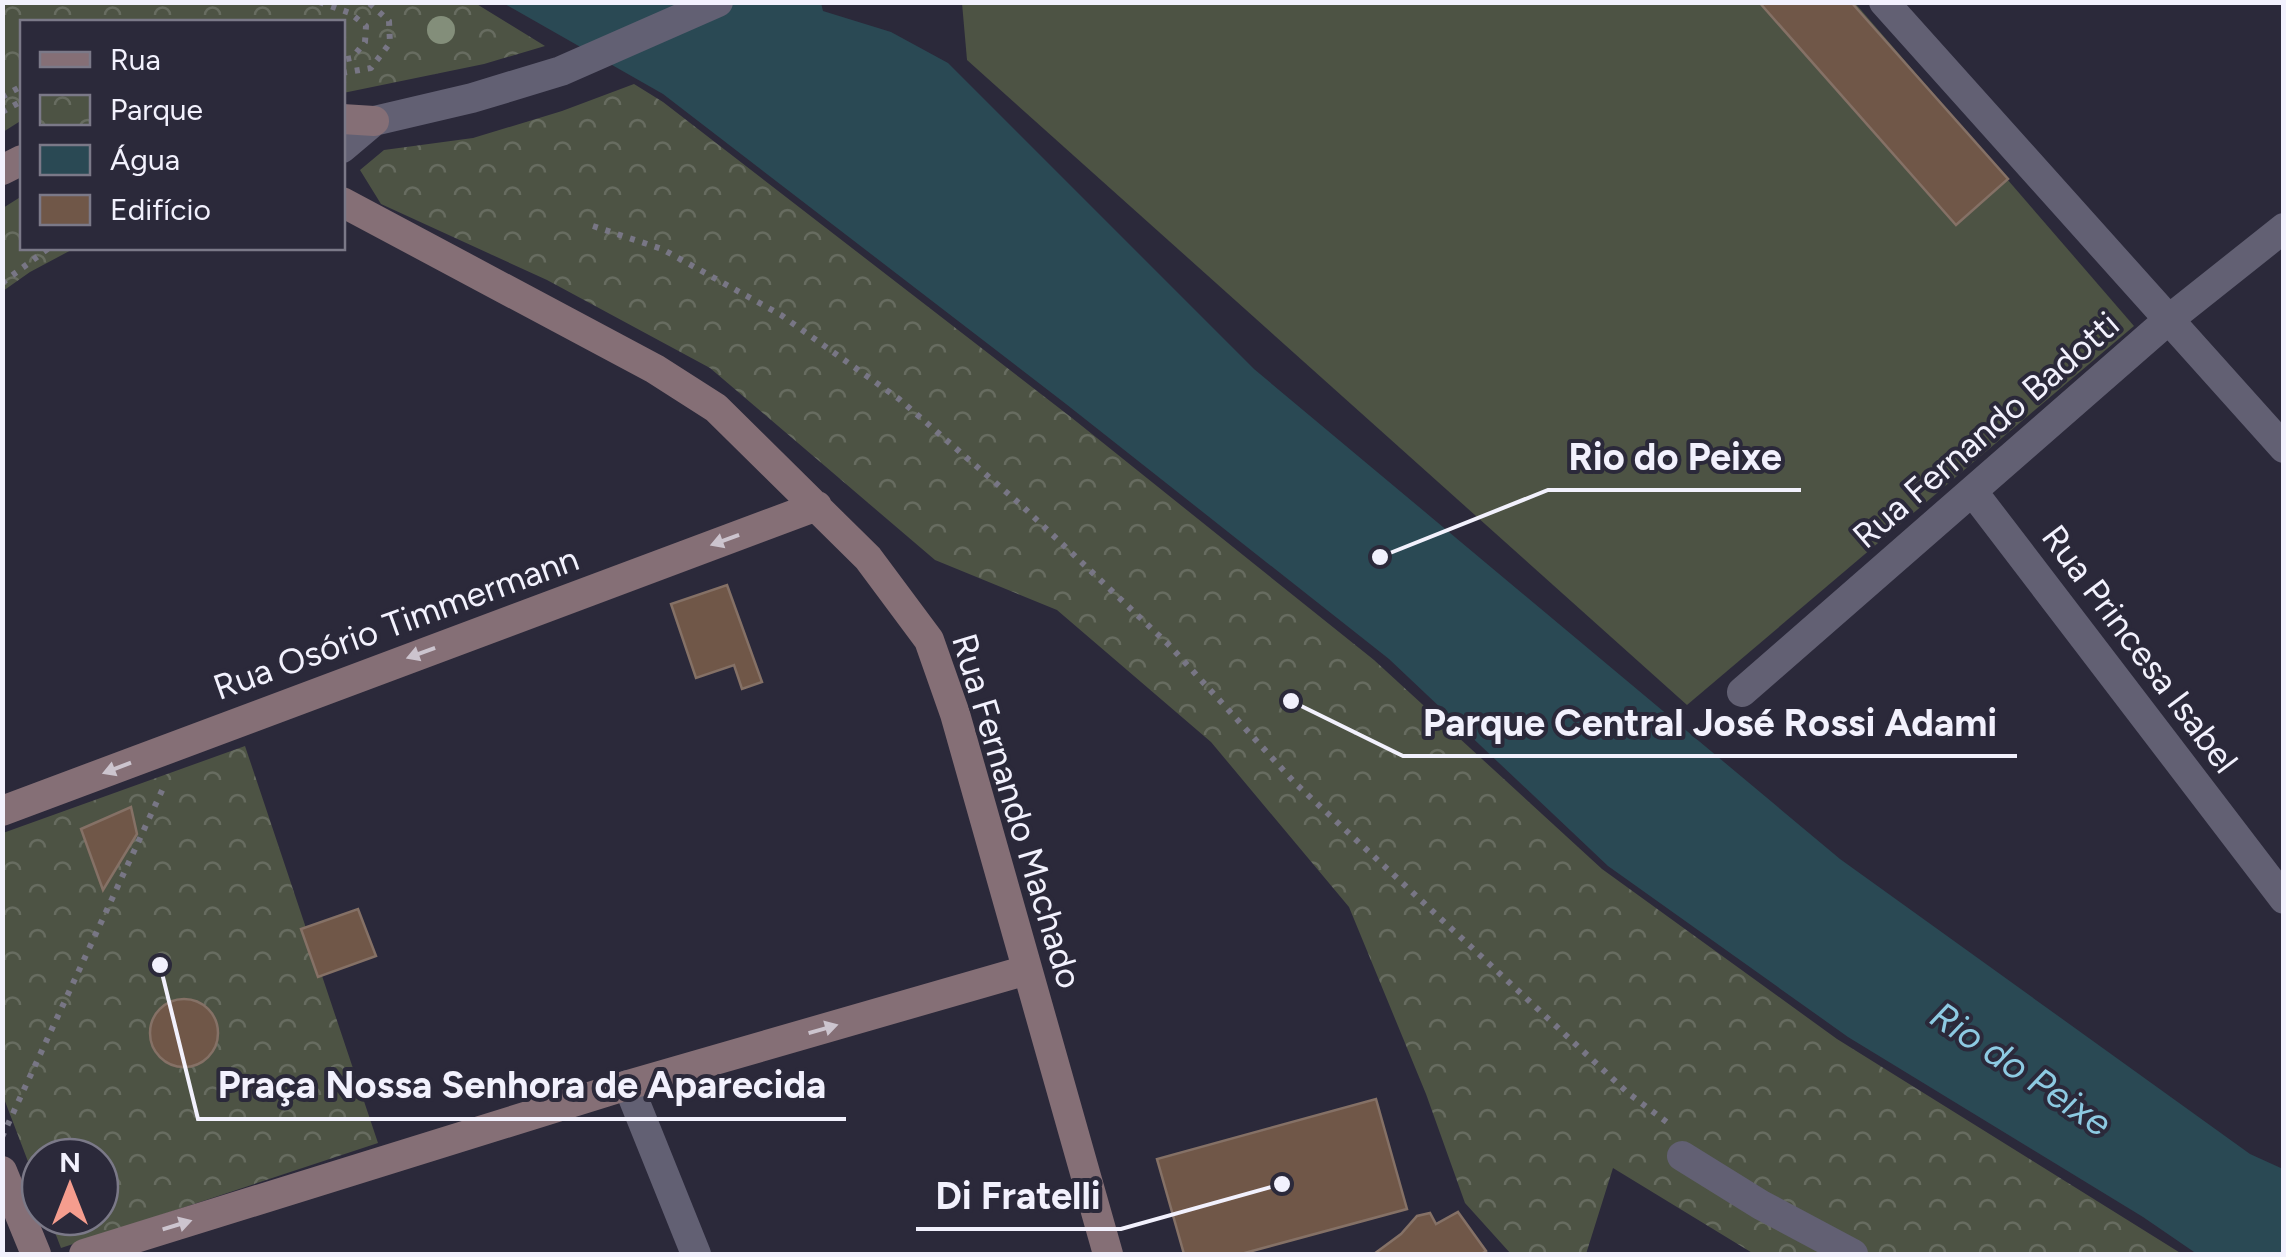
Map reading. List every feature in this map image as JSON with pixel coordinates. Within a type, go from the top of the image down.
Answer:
[{"type":"main road","points":[[345,119],[374,121]]},
{"type":"main road","name":"Rua Fernando Machado","points":[[345,204],[638,360],[716,408],[868,558],[929,640],[955,714],[1108,1254]]},
{"type":"main road","name":"Rua Osório Timmermann","points":[[2,812],[817,506]]},
{"type":"main road","points":[[84,1254],[628,1085],[1027,970]]},
{"type":"main road","points":[[2,1170],[36,1254]]},
{"type":"street","points":[[345,145],[374,121],[562,71],[718,2]]},
{"type":"street","points":[[1884,2],[2284,448]]},
{"type":"street","name":"Rua Fernando Badotti","points":[[1742,692],[2167,321],[2284,228]]},
{"type":"street","name":"Rua Princesa Isabel","points":[[1973,492],[2284,899]]},
{"type":"street","points":[[628,1085],[696,1254]]},
{"type":"street","points":[[1678,1142],[1761,1205],[1853,1254]]},
{"type":"path","points":[[319,2],[350,13],[366,26],[364,42],[352,58],[345,59]]},
{"type":"path","points":[[345,72],[371,68],[390,43],[389,21],[368,2]]},
{"type":"path","points":[[593,226],[662,250],[781,314],[899,399],[1020,504],[1170,646],[1295,783],[1678,1142]]},
{"type":"path","points":[[2,283],[45,250]]},
{"type":"path","points":[[2,1137],[170,774],[163,750]]},
{"type":"green space","points":[[3,2],[475,3],[545,46],[484,64],[345,93],[345,20],[20,20],[20,121],[3,132]]},
{"type":"green space","points":[[962,3],[1855,3],[2134,326],[1687,705],[967,60]]},
{"type":"green space","points":[[634,84],[663,102],[1072,418],[1374,660],[1602,869],[1837,1039],[2182,1254],[1754,1254],[1613,1168],[1586,1254],[1511,1254],[1465,1203],[1426,1094],[1349,907],[1211,742],[1057,610],[935,560],[710,368],[547,280],[381,204],[360,170],[384,150],[473,138]]},
{"type":"green space","points":[[20,197],[20,250],[71,250],[3,291],[3,208]]},
{"type":"green space","points":[[245,746],[378,1143],[120,1228],[120,1137],[20,1137],[20,1141],[3,1096],[3,833]]},
{"type":"green space","points":[[57,1237],[94,1237],[61,1248]]},
{"type":"water","points":[[503,3],[821,3],[823,11],[891,32],[948,63],[1254,369],[1840,859],[2250,1154],[2283,1169],[2283,1254],[2197,1254],[1848,1037],[1608,866],[1389,659],[663,94]]},
{"type":"building","points":[[1759,2],[1851,2],[2008,179],[1956,225]]},
{"type":"building","points":[[727,585],[762,682],[742,689],[734,665],[696,678],[671,604]]},
{"type":"building","points":[[131,807],[137,834],[103,890],[81,829]]},
{"type":"building","points":[[358,909],[376,956],[318,977],[301,929]]},
{"type":"building","points":[[184,999],[208,1009],[218,1033],[208,1057],[184,1067],[160,1057],[150,1033],[160,1009]]},
{"type":"building","points":[[1376,1099],[1407,1209],[1241,1254],[1184,1254],[1157,1159]]},
{"type":"building","points":[[1458,1212],[1486,1251],[1374,1254],[1417,1216],[1430,1213],[1436,1224]]},
{"type":"place","name":"Rio do Peixe","points":[[1380,557]]},
{"type":"place","name":"Parque Central José Rossi Adami","points":[[1291,701]]},
{"type":"place","name":"Praça Nossa Senhora de Aparecida","points":[[160,965]]},
{"type":"place","name":"Di Fratelli","points":[[1282,1184]]}]
